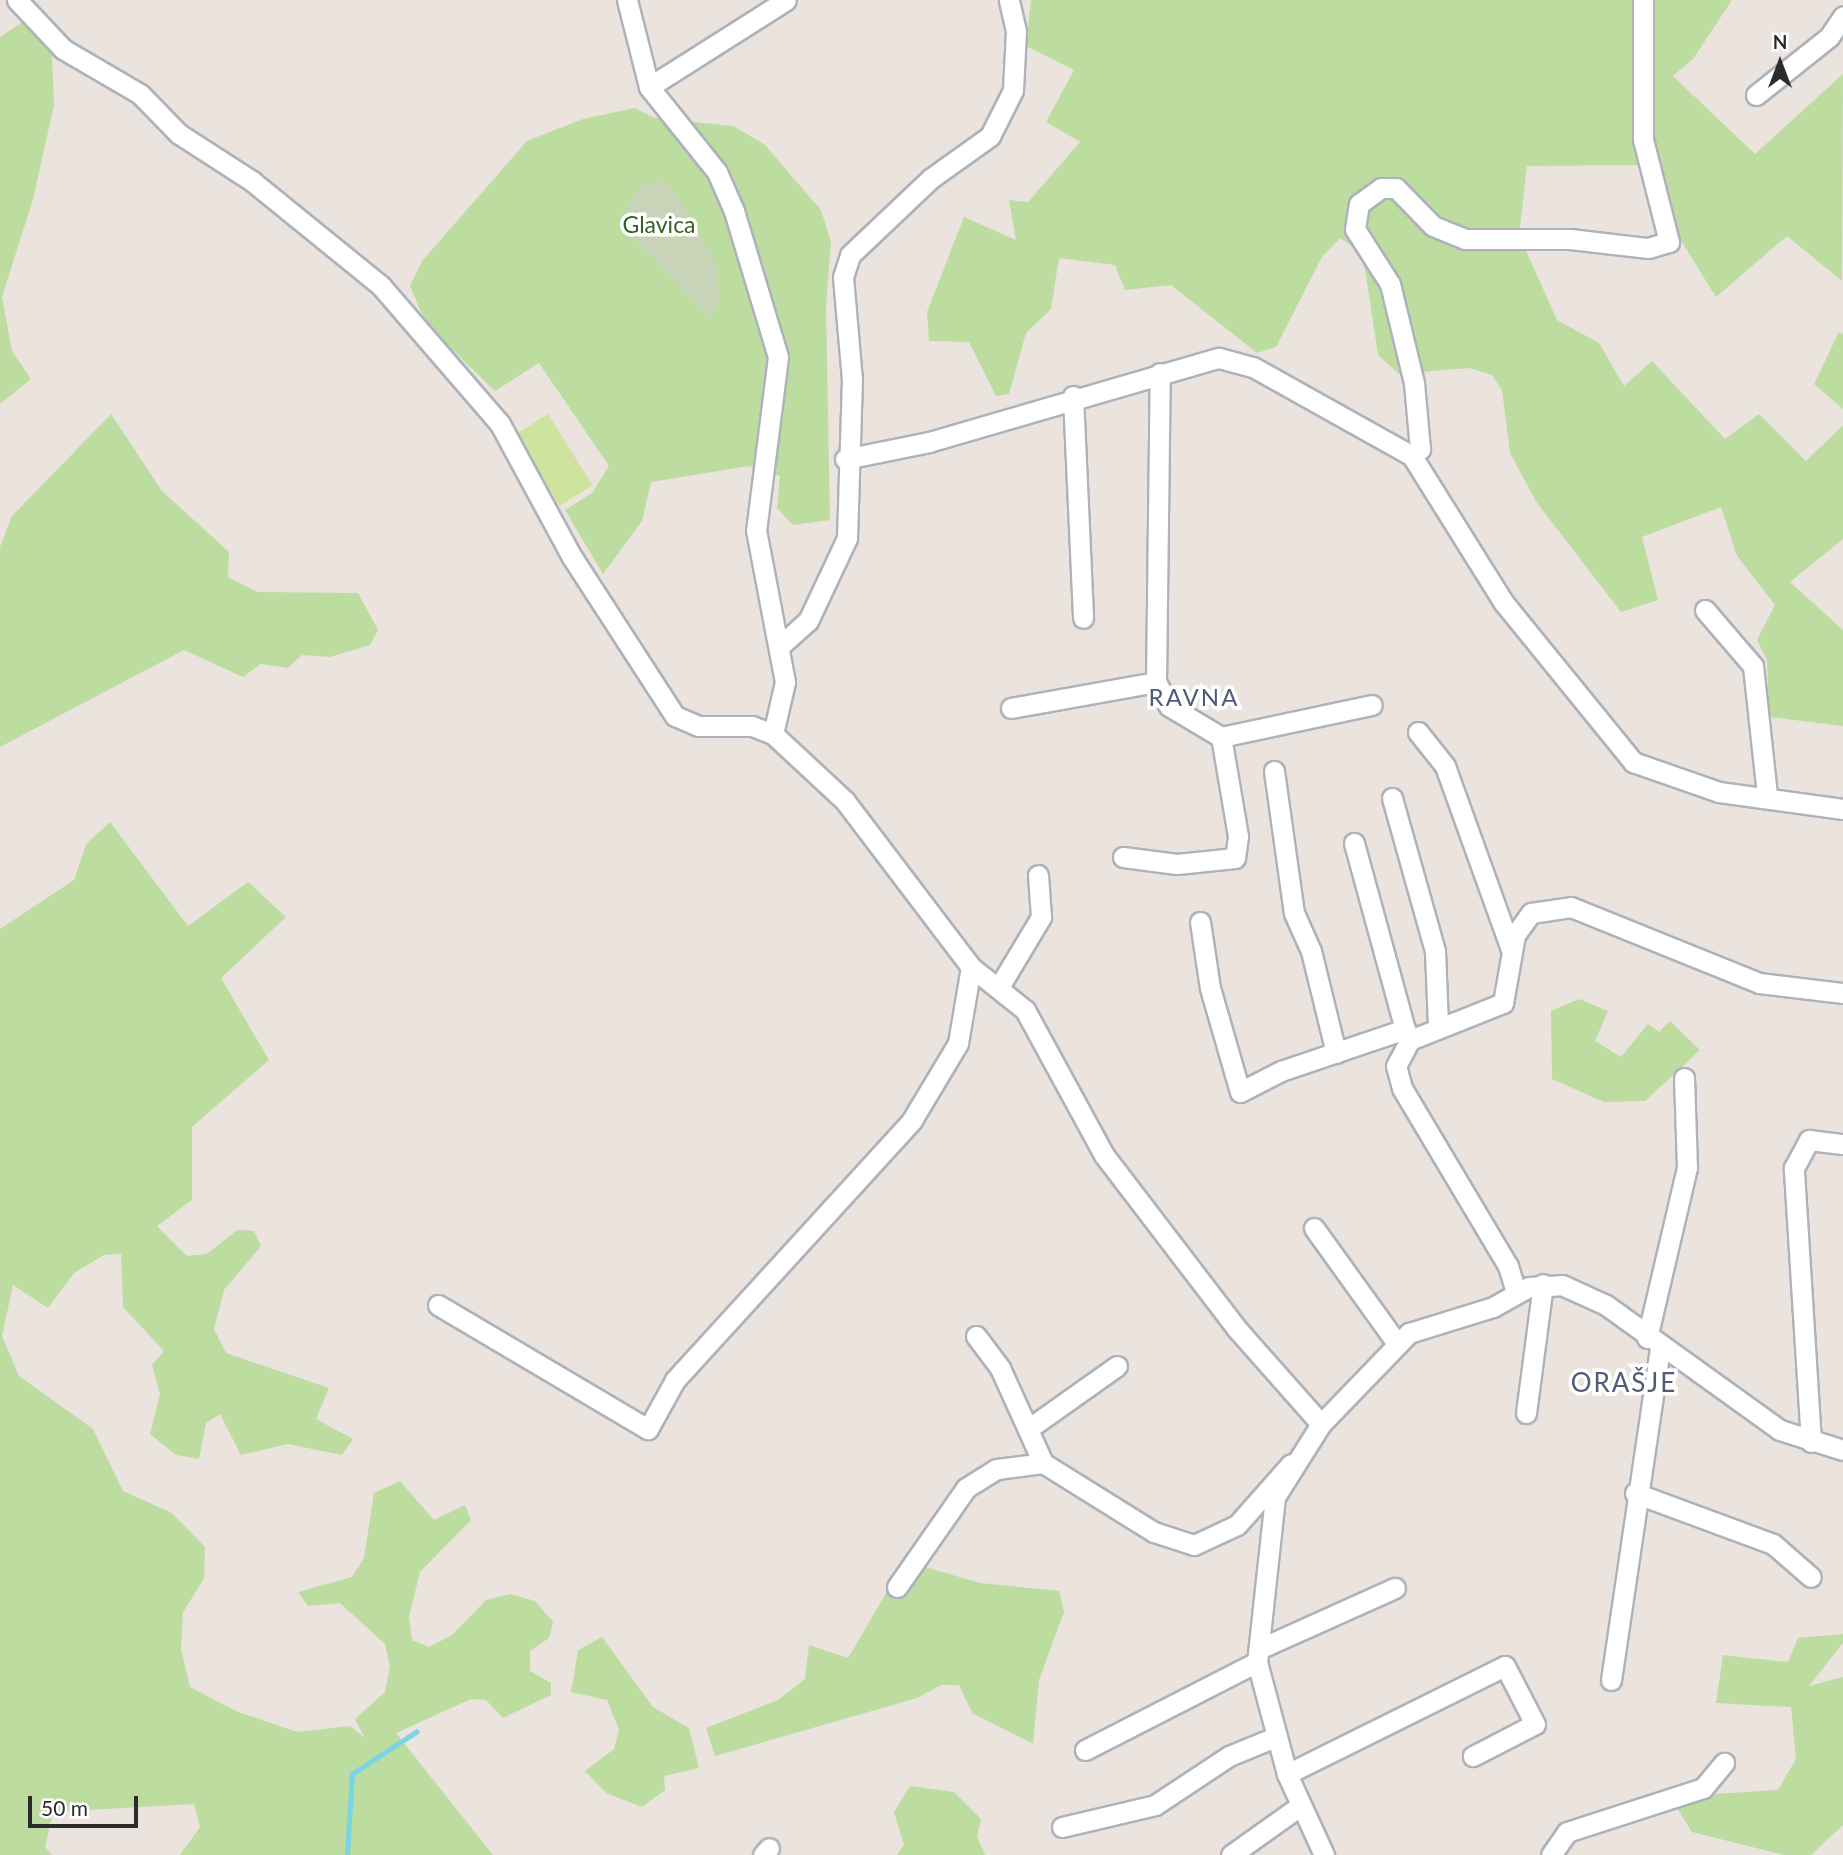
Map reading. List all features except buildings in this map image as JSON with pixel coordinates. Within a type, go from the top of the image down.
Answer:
[{"type":"street","points":[[17,0],[63,50],[140,94],[179,134],[252,181],[381,286],[500,424],[572,557],[675,716],[698,726],[752,726],[773,734],[845,802],[971,967],[1026,1010],[1104,1155],[1237,1329],[1321,1424]]},
{"type":"street","points":[[626,0],[649,87],[717,172],[769,314],[778,357],[756,530],[769,612],[781,645],[785,682],[773,734]]},
{"type":"street","points":[[649,87],[786,0]]},
{"type":"street","points":[[781,645],[808,621],[847,538],[845,459],[852,380],[843,277],[850,255],[930,179],[990,136],[1013,90],[1016,30],[1009,0]]},
{"type":"street","points":[[1412,456],[1420,449],[1414,383],[1390,284],[1355,229],[1359,204],[1381,188],[1396,188],[1433,226],[1465,239],[1570,239],[1648,248],[1669,242],[1643,139],[1643,0]]},
{"type":"street","points":[[1756,95],[1829,37],[1843,16]]},
{"type":"street","points":[[845,459],[929,442],[1073,396],[1219,358],[1253,367],[1412,456],[1504,603],[1561,668],[1615,747],[1684,785],[1767,794],[1843,809]]},
{"type":"street","points":[[1160,373],[1156,682],[1169,706],[1221,737],[1372,705]]},
{"type":"street","points":[[1073,396],[1083,618]]},
{"type":"street","points":[[1705,610],[1753,666],[1767,794]]},
{"type":"street","points":[[1012,708],[1156,682]]},
{"type":"street","points":[[1418,732],[1445,766],[1511,949]]},
{"type":"street","points":[[1123,858],[1177,864],[1235,858],[1238,836],[1221,737]]},
{"type":"street","points":[[1274,771],[1294,914],[1311,951],[1336,1054]]},
{"type":"street","points":[[1392,798],[1434,951],[1438,1027]]},
{"type":"street","points":[[1354,843],[1407,1035],[1396,1073],[1508,1266],[1516,1292]]},
{"type":"street","points":[[999,987],[1041,917],[1038,875]]},
{"type":"street","points":[[1199,922],[1210,988],[1240,1092],[1336,1054],[1438,1027],[1503,1003],[1511,949],[1531,913],[1560,905],[1759,983],[1843,993]]},
{"type":"street","points":[[438,1305],[648,1429],[674,1380],[912,1120],[958,1043],[971,967]]},
{"type":"street","points":[[1611,1680],[1654,1343],[1687,1168],[1684,1078]]},
{"type":"street","points":[[1811,1442],[1794,1168],[1810,1140],[1843,1144]]},
{"type":"street","points":[[1314,1228],[1396,1342]]},
{"type":"street","points":[[1526,1413],[1544,1284]]},
{"type":"street","points":[[976,1336],[1000,1368],[1043,1463],[1154,1532],[1194,1545],[1237,1525],[1291,1464],[1321,1424],[1396,1342],[1424,1324],[1493,1307],[1516,1292],[1544,1284],[1582,1290],[1654,1343],[1698,1367],[1780,1430],[1843,1450]]},
{"type":"street","points":[[1028,1429],[1116,1366]]},
{"type":"street","points":[[897,1587],[979,1475],[1043,1463]]},
{"type":"street","points":[[1291,1464],[1275,1497],[1258,1655],[1275,1737],[1287,1774],[1324,1855]]},
{"type":"street","points":[[1635,1493],[1773,1544],[1811,1577]]},
{"type":"street","points":[[1085,1750],[1258,1655],[1395,1588]]},
{"type":"street","points":[[1287,1774],[1505,1666],[1535,1724],[1473,1756]]},
{"type":"street","points":[[1062,1827],[1155,1805],[1229,1756],[1275,1737]]},
{"type":"street","points":[[1551,1855],[1567,1832],[1703,1788],[1724,1763]]},
{"type":"street","points":[[1231,1855],[1300,1807]]},
{"type":"green space","points":[[1031,0],[1732,0],[1693,59],[1673,76],[1755,154],[1843,74],[1842,281],[1787,236],[1716,297],[1675,231],[1646,165],[1527,166],[1519,235],[1557,320],[1599,343],[1624,386],[1652,361],[1725,439],[1759,414],[1806,461],[1843,425],[1843,539],[1790,582],[1843,630],[1843,726],[1769,717],[1767,660],[1757,640],[1775,605],[1737,556],[1721,507],[1642,537],[1658,600],[1621,612],[1537,503],[1510,453],[1502,390],[1492,375],[1469,368],[1399,374],[1378,355],[1365,269],[1358,250],[1340,238],[1322,257],[1276,347],[1257,353],[1171,285],[1125,290],[1115,265],[1059,258],[1051,309],[1026,333],[1009,394],[996,396],[969,342],[929,341],[927,312],[964,217],[1016,240],[1009,200],[1028,202],[1080,142],[1046,122],[1074,70],[1026,46]]},
{"type":"green space","points":[[24,21],[52,55],[54,105],[33,199],[2,297],[12,351],[31,379],[0,404],[0,37]]},
{"type":"green space","points":[[635,108],[655,118],[733,126],[764,144],[821,210],[831,242],[826,306],[830,520],[793,525],[777,508],[780,476],[749,466],[651,482],[642,521],[603,574],[565,510],[592,493],[609,466],[539,363],[495,391],[426,324],[410,286],[422,261],[527,141],[583,119]]},
{"type":"green space","name":"Glavica","points":[[664,179],[694,221],[717,268],[719,302],[711,318],[628,234],[628,207],[639,187]]},
{"type":"green space","points":[[1839,332],[1843,334],[1843,409],[1814,384]]},
{"type":"green space","points":[[111,414],[162,491],[229,552],[228,577],[257,592],[358,593],[378,630],[370,645],[330,657],[302,655],[288,668],[261,664],[243,677],[184,650],[0,747],[0,547],[12,516]]},
{"type":"green space","points":[[548,414],[593,485],[559,506],[515,435]]},
{"type":"green space","points":[[110,822],[188,926],[248,882],[286,917],[221,978],[269,1060],[192,1127],[192,1200],[157,1226],[187,1256],[207,1254],[237,1230],[254,1231],[261,1246],[224,1290],[214,1329],[226,1353],[329,1388],[316,1419],[353,1439],[342,1455],[288,1444],[241,1455],[220,1414],[206,1423],[199,1459],[176,1455],[150,1434],[160,1394],[152,1365],[164,1351],[123,1307],[121,1254],[104,1255],[74,1273],[48,1308],[13,1285],[2,1336],[19,1376],[93,1429],[123,1491],[172,1513],[205,1547],[204,1579],[183,1612],[181,1649],[190,1687],[236,1711],[297,1732],[350,1726],[365,1738],[355,1719],[385,1692],[390,1666],[385,1644],[340,1603],[308,1606],[298,1592],[352,1577],[364,1558],[374,1493],[400,1481],[434,1520],[465,1505],[471,1520],[420,1572],[409,1617],[412,1640],[429,1647],[452,1635],[486,1600],[510,1594],[535,1601],[553,1622],[549,1638],[530,1651],[530,1671],[551,1683],[551,1695],[503,1718],[486,1700],[471,1699],[396,1733],[493,1855],[180,1855],[200,1827],[194,1804],[53,1812],[45,1847],[52,1855],[0,1855],[0,929],[74,880],[86,844]]},
{"type":"green space","points":[[1579,999],[1608,1011],[1595,1041],[1621,1057],[1648,1024],[1659,1032],[1670,1021],[1700,1050],[1645,1101],[1604,1102],[1552,1079],[1551,1011]]},
{"type":"green space","points":[[905,1561],[980,1583],[1059,1591],[1064,1612],[1039,1680],[1033,1744],[972,1713],[959,1685],[941,1685],[917,1698],[715,1756],[706,1728],[778,1700],[805,1679],[809,1645],[848,1658]]},
{"type":"green space","points":[[1843,1634],[1843,1643],[1809,1686],[1843,1677],[1843,1825],[1811,1855],[1784,1855],[1692,1832],[1675,1805],[1713,1794],[1778,1790],[1796,1759],[1791,1707],[1716,1703],[1723,1655],[1788,1662],[1798,1638]]},
{"type":"green space","points":[[602,1637],[653,1707],[689,1728],[699,1768],[664,1776],[665,1790],[642,1807],[606,1793],[585,1771],[614,1749],[619,1730],[607,1700],[571,1692],[578,1650]]},
{"type":"green space","points":[[910,1786],[954,1792],[981,1819],[977,1837],[985,1855],[897,1855],[904,1845],[894,1812]]},
{"type":"waterway","points":[[347,1855],[352,1774],[416,1732]]},
{"type":"district","name":"RAVNA","points":[[1194,697]]},
{"type":"district","name":"ORAŠJE","points":[[1624,1383]]}]
